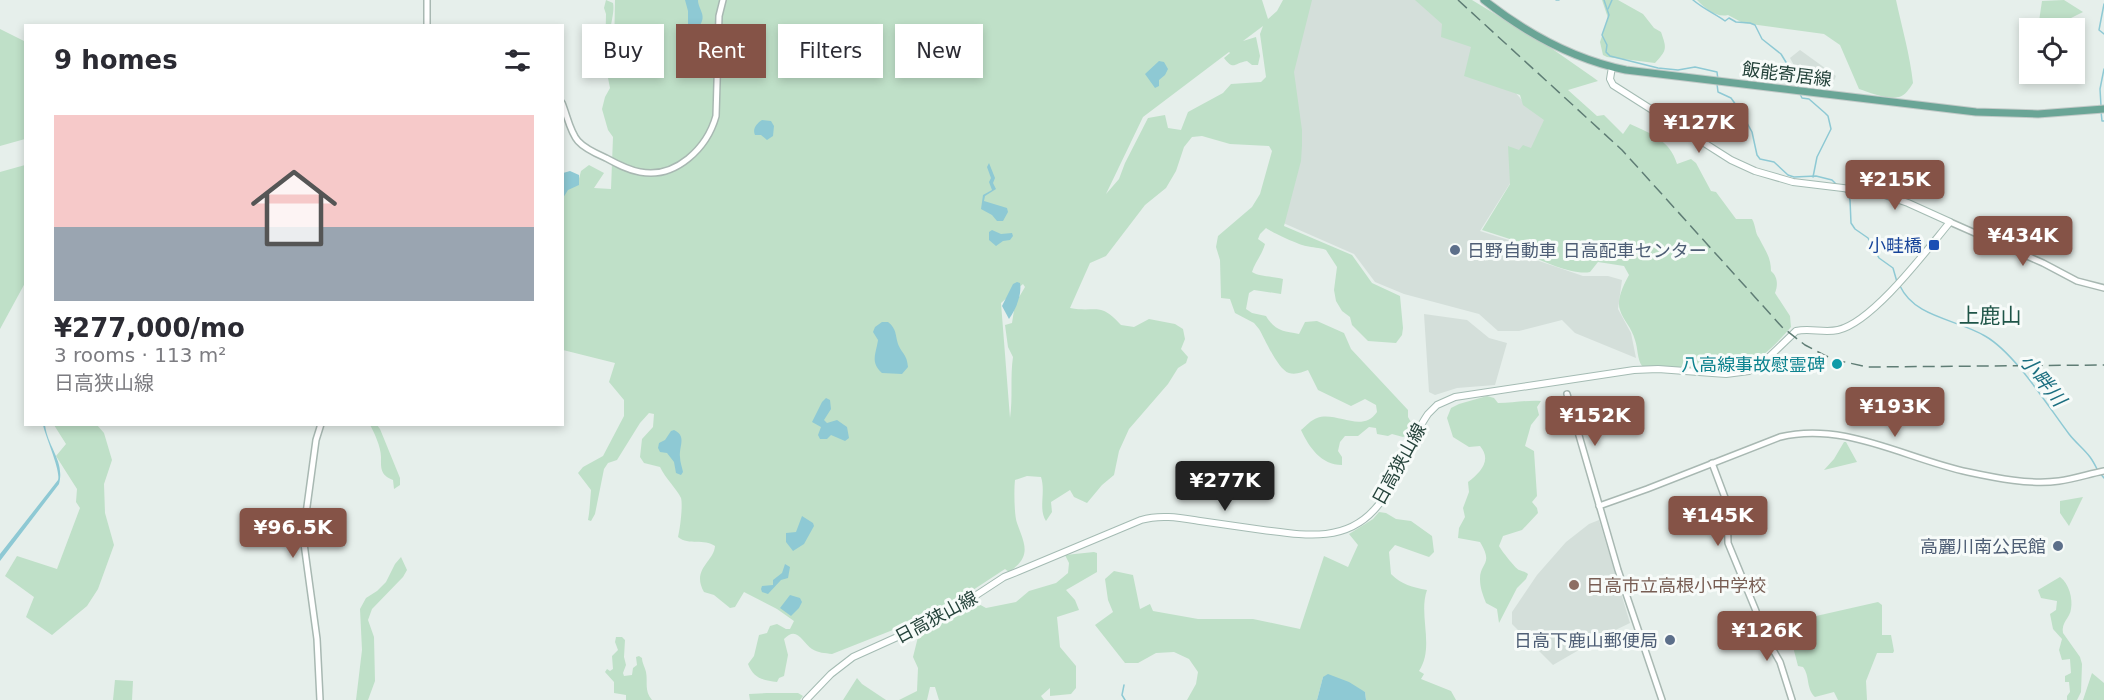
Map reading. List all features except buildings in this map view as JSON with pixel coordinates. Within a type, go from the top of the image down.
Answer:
[{"type":"main road","name":"飯能寄居線","points":[[1484,0],[1534,36],[1568,52],[1612,67],[1651,74],[1976,112],[2038,114],[2104,109]]},
{"type":"main road","points":[[1612,67],[1610,79],[1613,85],[1731,160],[1776,178],[1793,182],[1843,187],[1886,195],[1950,222]]},
{"type":"main road","name":"日高狭山線","points":[[806,700],[831,674],[853,657],[946,615],[1004,577],[1150,517],[1177,517],[1305,536],[1333,534],[1348,529],[1376,508],[1391,485],[1421,424],[1437,405],[1455,397],[1634,370],[1658,369],[1726,374],[1749,371],[1767,359],[1796,331],[1838,330],[1853,323],[1898,284],[1950,222]]},
{"type":"street","points":[[427,0],[427,24]]},
{"type":"street","points":[[564,109],[577,140],[585,147],[623,167],[642,172],[656,172],[678,166],[698,150],[716,116],[719,16],[723,0]]},
{"type":"street","points":[[1950,222],[2043,263],[2076,281],[2104,288]]},
{"type":"street","points":[[1567,394],[1618,570],[1662,700]]},
{"type":"street","points":[[320,426],[316,440],[303,523],[317,639],[320,700]]},
{"type":"street","points":[[1599,506],[1780,436],[1794,433],[1822,432],[1845,436],[1968,472],[2044,482],[2104,471]]},
{"type":"street","points":[[1712,463],[1727,502],[1728,543],[1756,611],[1760,627],[1780,662],[1792,700]]},
{"type":"shaded area","points":[[1307,0],[1420,0],[1475,45],[1526,105],[1547,121],[1480,231],[1515,242],[1515,252],[1539,261],[1583,276],[1608,276],[1622,280],[1618,309],[1631,333],[1636,358],[1575,333],[1562,320],[1519,331],[1498,331],[1479,314],[1404,294],[1375,282],[1354,254],[1281,222],[1290,72]]},
{"type":"shaded area","points":[[1800,50],[1836,76],[1833,83],[1813,80],[1796,69],[1790,58]]},
{"type":"shaded area","points":[[1424,314],[1467,320],[1489,338],[1507,343],[1495,385],[1457,388],[1435,395],[1429,392]]},
{"type":"shaded area","name":"日高市立高根小中学校","points":[[1599,520],[1630,623],[1553,665],[1512,624],[1512,612],[1537,575],[1566,542],[1589,524]]},
{"type":"green space","points":[[606,0],[613,3],[613,9],[611,24],[606,24],[604,8]]},
{"type":"green space","points":[[615,0],[1262,0],[1268,19],[1277,11],[1283,0],[1312,0],[1294,72],[1302,130],[1301,161],[1284,226],[1352,255],[1372,283],[1400,296],[1402,335],[1396,343],[1368,341],[1352,325],[1350,317],[1342,311],[1336,301],[1334,290],[1337,267],[1326,250],[1298,243],[1266,228],[1258,239],[1265,244],[1252,272],[1283,279],[1281,294],[1254,290],[1249,293],[1246,309],[1266,316],[1273,325],[1284,331],[1299,334],[1305,322],[1317,321],[1344,333],[1351,349],[1408,410],[1408,417],[1412,424],[1409,435],[1403,437],[1377,434],[1376,428],[1369,427],[1358,436],[1345,436],[1340,442],[1338,451],[1342,457],[1342,465],[1328,462],[1312,449],[1301,430],[1313,420],[1333,417],[1357,422],[1364,421],[1377,412],[1376,405],[1365,399],[1351,406],[1318,390],[1308,370],[1294,374],[1285,371],[1254,323],[1235,313],[1230,299],[1221,298],[1220,260],[1216,247],[1218,236],[1252,207],[1260,194],[1272,151],[1269,146],[1230,144],[1202,136],[1192,137],[1184,147],[1176,171],[1166,188],[1145,205],[1106,256],[1090,263],[1070,308],[1102,310],[1121,325],[1134,327],[1149,319],[1175,324],[1183,329],[1185,339],[1181,349],[1188,357],[1186,363],[1178,368],[1168,384],[1129,429],[1119,451],[1114,475],[1087,503],[1074,497],[1070,490],[1051,502],[1052,512],[1046,521],[1043,511],[1041,477],[1027,476],[1015,480],[1015,514],[1025,550],[1021,561],[1009,572],[1005,569],[941,611],[832,654],[814,650],[796,634],[789,635],[784,639],[788,655],[784,676],[777,682],[760,678],[753,673],[748,664],[754,656],[759,635],[767,633],[770,626],[777,624],[790,629],[794,621],[777,609],[744,592],[735,607],[730,608],[714,595],[704,592],[700,577],[715,546],[706,542],[682,540],[678,537],[681,498],[660,467],[644,463],[640,457],[642,439],[653,427],[654,414],[649,413],[640,423],[617,460],[608,463],[604,469],[595,514],[591,521],[588,520],[591,490],[578,473],[583,467],[603,456],[624,416],[624,400],[609,382],[615,363],[564,350],[564,185],[577,186],[581,171],[589,165],[604,173],[594,188],[611,189],[613,137],[608,130],[602,109],[610,88],[608,78],[664,78],[664,24],[615,24]],"holes":[[[1263,26],[1260,34],[1266,77],[1261,82],[1231,84],[1223,93],[1188,112],[1181,130],[1168,128],[1165,115],[1148,118],[1119,179],[1106,194],[1143,117],[1229,52],[1224,58],[1232,65],[1247,61],[1252,65],[1258,65],[1260,56],[1256,37],[1243,41]],[[1023,284],[1025,287],[1015,304],[1012,323],[1005,325],[1008,347],[1013,357],[1010,418],[1001,303]]]},
{"type":"green space","points":[[1415,0],[1472,0],[1551,48],[1598,81],[1568,90],[1597,116],[1604,115],[1623,134],[1630,124],[1659,139],[1670,149],[1677,164],[1691,159],[1696,163],[1711,191],[1716,192],[1736,219],[1752,219],[1769,258],[1771,271],[1776,278],[1775,293],[1790,316],[1791,327],[1762,356],[1741,368],[1707,357],[1700,360],[1698,368],[1642,366],[1634,336],[1619,306],[1621,292],[1629,275],[1624,266],[1598,262],[1590,272],[1582,273],[1554,266],[1519,250],[1516,241],[1482,230],[1510,184],[1508,146],[1519,150],[1523,145],[1531,148],[1544,120],[1523,105],[1520,95],[1464,76],[1471,47],[1441,37],[1442,24]]},
{"type":"green space","points":[[1602,0],[1618,0],[1643,14],[1654,28],[1661,32],[1665,49],[1655,63],[1603,55],[1600,42],[1608,18]]},
{"type":"green space","points":[[1697,0],[1896,0],[1913,83],[1907,92],[1894,98],[1859,89],[1840,45],[1824,34],[1743,23],[1728,15],[1715,14]]},
{"type":"green space","points":[[2064,0],[2083,12],[2072,18],[2039,18],[2042,1]]},
{"type":"green space","points":[[0,29],[24,41],[24,139],[0,146]]},
{"type":"green space","points":[[24,165],[24,285],[0,329],[0,172]]},
{"type":"green space","points":[[1487,396],[1494,398],[1498,403],[1541,401],[1537,407],[1539,415],[1531,425],[1525,446],[1534,451],[1537,496],[1532,502],[1538,513],[1522,530],[1503,536],[1499,546],[1517,569],[1528,574],[1517,588],[1499,623],[1497,609],[1486,603],[1481,588],[1481,573],[1486,559],[1484,549],[1480,542],[1458,538],[1459,528],[1465,517],[1463,508],[1469,492],[1468,482],[1481,470],[1485,456],[1480,446],[1469,447],[1453,437],[1447,418],[1451,408]]},
{"type":"green space","points":[[55,426],[98,426],[104,433],[112,460],[104,484],[105,513],[114,545],[98,589],[87,606],[52,635],[26,617],[34,597],[5,576],[17,556],[57,569],[80,508],[76,502],[77,489],[56,456],[66,444]]},
{"type":"green space","points":[[370,426],[378,426],[380,429],[400,478],[400,485],[394,489],[393,480],[382,471],[380,449]]},
{"type":"green space","points":[[1844,442],[1857,462],[1824,470],[1834,459]]},
{"type":"green space","points":[[2083,497],[2069,526],[2060,513],[2060,501]]},
{"type":"green space","points":[[1379,512],[1396,519],[1411,521],[1432,536],[1434,552],[1429,557],[1395,545],[1389,552],[1391,574],[1408,585],[1427,590],[1424,610],[1426,652],[1419,671],[1424,674],[1421,679],[1451,691],[1456,700],[1366,700],[1365,692],[1323,677],[1317,700],[1187,700],[1196,684],[1198,672],[1189,659],[1174,652],[1156,653],[1138,663],[1125,663],[1095,625],[1113,612],[1108,600],[1105,579],[1114,571],[1133,575],[1140,609],[1150,604],[1153,611],[1198,619],[1253,619],[1300,629],[1324,556],[1348,567],[1358,545],[1349,534],[1373,519]]},
{"type":"green space","points":[[1097,553],[1097,572],[1066,590],[1075,600],[1079,610],[1057,617],[1060,647],[1076,666],[1076,688],[1071,694],[1050,696],[1050,688],[1041,696],[1044,700],[939,700],[935,687],[930,687],[927,700],[899,700],[917,691],[918,668],[913,657],[918,637],[975,602],[986,608],[1016,602],[1029,591],[1056,583],[1068,573],[1069,563],[1065,555]]},
{"type":"green space","points":[[401,557],[407,570],[372,609],[368,620],[374,637],[375,681],[368,700],[356,700],[362,650],[360,609],[366,598],[386,582]]},
{"type":"green space","points":[[2060,577],[2068,587],[2071,601],[2063,633],[2080,657],[2082,664],[2081,692],[2077,700],[2067,700],[2070,692],[2069,682],[2065,682],[2065,676],[2071,673],[2070,659],[2062,660],[2059,650],[2062,639],[2053,629],[2050,614],[2056,610],[2057,601],[2041,598],[2038,590]]},
{"type":"green space","points":[[1878,602],[1882,605],[1882,635],[1891,635],[1894,651],[1893,653],[1877,653],[1866,681],[1867,700],[1838,700],[1834,692],[1815,697],[1810,690],[1803,667],[1798,666],[1792,643],[1797,636],[1794,621]]},
{"type":"green space","points":[[616,637],[622,637],[625,640],[624,676],[632,675],[633,668],[637,665],[636,657],[642,658],[647,690],[652,700],[626,700],[626,695],[614,693],[614,682],[605,672],[607,669],[610,671],[613,669],[612,656],[618,650]]},
{"type":"green space","points":[[2092,673],[2104,683],[2104,700],[2083,700]]},
{"type":"green space","points":[[857,678],[862,684],[886,700],[843,700]]},
{"type":"green space","points":[[115,680],[133,681],[132,700],[113,700]]},
{"type":"green space","points":[[798,693],[803,696],[800,700],[750,700],[749,694]]},
{"type":"water","points":[[685,0],[698,0],[702,15],[700,24],[688,24]]},
{"type":"water","points":[[1159,61],[1164,62],[1168,69],[1159,80],[1159,86],[1155,88],[1145,74]]},
{"type":"water","points":[[762,120],[771,121],[774,126],[773,136],[767,140],[754,133],[756,126]]},
{"type":"water","points":[[989,163],[995,178],[993,183],[996,189],[985,196],[984,201],[1007,208],[1008,212],[1003,221],[997,221],[981,209],[983,195],[992,190],[987,167]]},
{"type":"water","points":[[570,171],[579,175],[579,185],[568,190],[564,196],[564,173]]},
{"type":"water","points":[[992,230],[1001,234],[1012,233],[1013,236],[1010,240],[1003,241],[996,246],[989,240],[989,232]]},
{"type":"water","points":[[1020,283],[1019,297],[1009,319],[1002,306],[1013,284]]},
{"type":"water","points":[[882,322],[888,322],[893,327],[898,344],[907,359],[908,367],[902,374],[882,373],[876,365],[878,340],[873,332],[875,327]]},
{"type":"water","points":[[826,398],[830,400],[831,409],[824,420],[827,423],[837,420],[847,427],[849,438],[845,441],[831,435],[827,439],[820,439],[818,435],[821,427],[812,422]]},
{"type":"water","points":[[43,426],[60,468],[59,484],[0,561],[0,554],[58,480],[55,462]]},
{"type":"water","points":[[674,430],[680,435],[682,442],[680,459],[683,472],[681,475],[676,473],[674,462],[667,453],[660,452],[658,448],[659,443]]},
{"type":"water","points":[[802,516],[814,526],[804,544],[793,551],[786,542],[786,533],[796,532]]},
{"type":"water","points":[[785,564],[790,567],[788,578],[781,580],[768,594],[762,592],[762,586],[773,585],[773,580],[782,573]]},
{"type":"water","points":[[790,595],[800,598],[802,602],[791,616],[780,608]]},
{"type":"water","points":[[1328,674],[1349,682],[1365,692],[1366,700],[1317,700],[1323,677]]},
{"type":"waterway","name":"小畔川","points":[[1604,0],[1609,15],[1602,35],[1607,45],[1606,52],[1610,56],[1658,68],[1678,70],[1695,67],[1717,72],[1718,80]]},
{"type":"waterway","points":[[1608,9],[1612,0]]},
{"type":"waterway","points":[[1693,0],[1725,21],[1729,18],[1736,22],[1755,25],[1762,39],[1781,54],[1795,77],[1799,89]]},
{"type":"waterway","points":[[2104,4],[2099,30],[2104,34]]},
{"type":"waterway","points":[[2101,106],[2100,89],[2104,69]]},
{"type":"waterway","name":"小畔川","points":[[1717,84],[1718,92],[1731,98],[1741,112],[1752,132],[1760,159],[1774,162],[1788,175],[1794,177],[1816,176],[1832,180],[1836,184]]},
{"type":"waterway","points":[[1800,94],[1802,98],[1809,99],[1828,116],[1831,129],[1817,157],[1813,177]]},
{"type":"waterway","points":[[2101,111],[2102,121],[2104,121]]},
{"type":"waterway","name":"小畔川","points":[[1844,191],[1850,200],[1851,223],[1855,229],[1868,238],[1879,258],[1893,268],[1897,282]]},
{"type":"waterway","name":"小畔川","points":[[1900,286],[1916,305],[1938,317],[1974,330],[2008,354],[2069,434],[2090,457],[2097,469]]},
{"type":"waterway","name":"小畔川","points":[[2100,473],[2104,478]]},
{"type":"waterway","points":[[1124,685],[1122,695],[1125,700]]},
{"type":"railway","points":[[1458,0],[1622,150],[1782,327],[1805,345],[1840,361],[1868,367],[2104,365]]},
{"type":"place","name":"小畦橋","points":[[1934,245]]},
{"type":"place","name":"日野自動車 日高配車センター","points":[[1455,250]]},
{"type":"place","name":"八高線事故慰霊碑","points":[[1837,364]]},
{"type":"place","name":"高麗川南公民館","points":[[2058,546]]},
{"type":"place","name":"日高市立高根小中学校","points":[[1574,585]]},
{"type":"place","name":"日高下鹿山郵便局","points":[[1670,640]]},
{"type":"district","name":"上鹿山","points":[[1990,316]]}]
